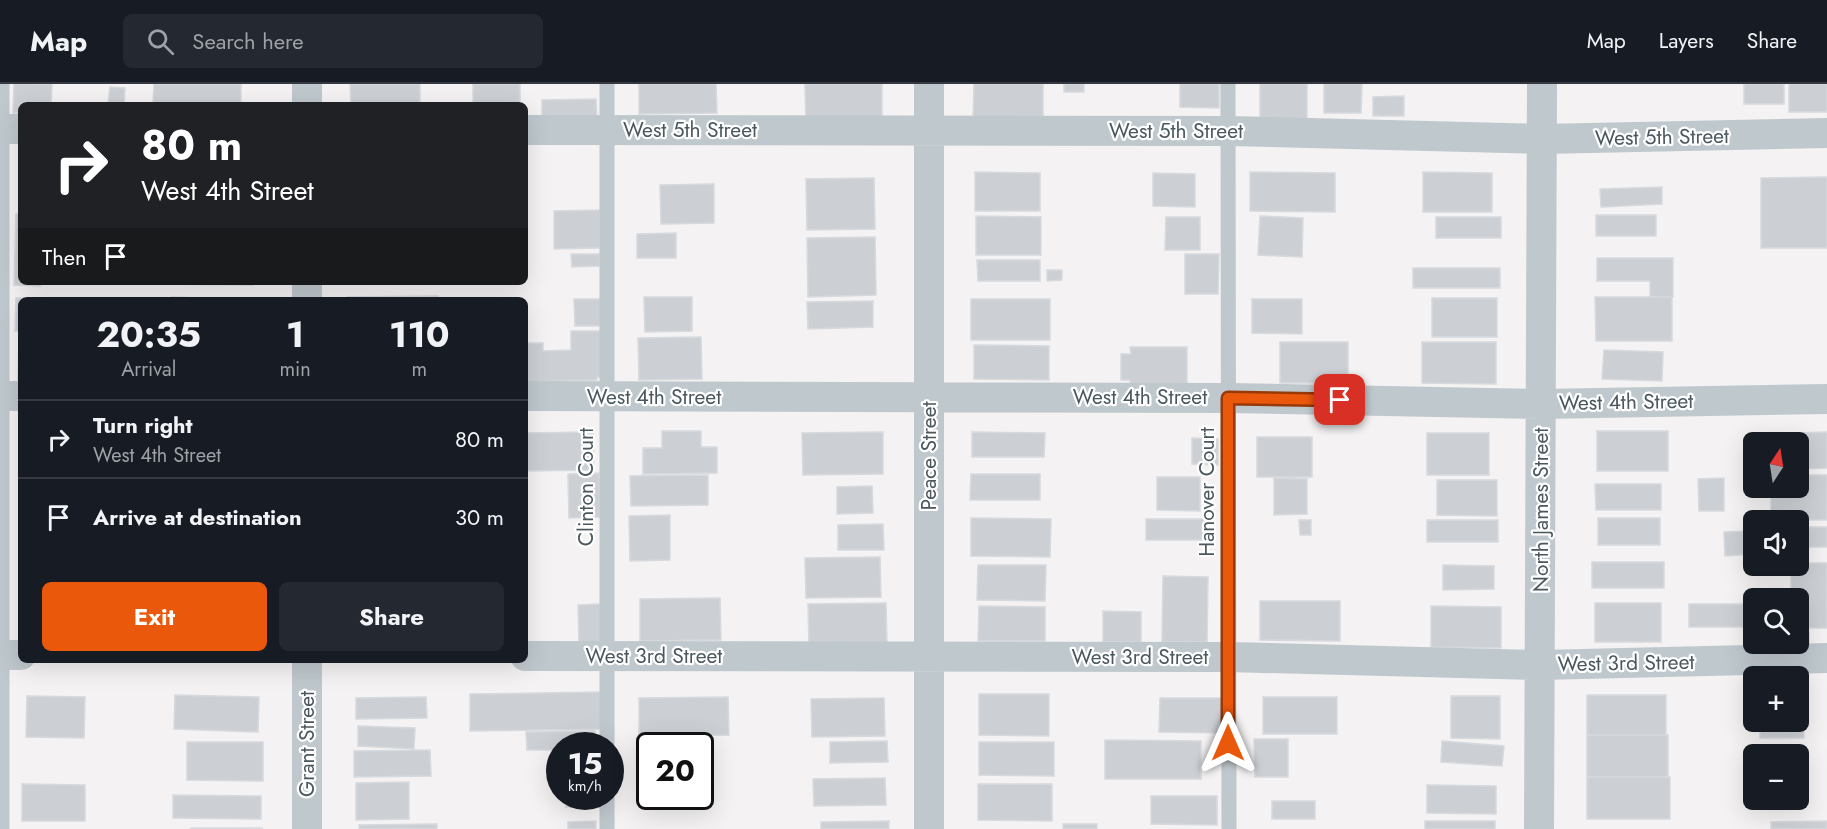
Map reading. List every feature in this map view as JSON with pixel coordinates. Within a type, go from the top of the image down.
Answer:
[{"type":"street","points":[[307,84],[307,102]]},
{"type":"street","name":"Peace Street","points":[[929,84],[929,829]]},
{"type":"street","name":"North James Street","points":[[1539,829],[1542,84]]},
{"type":"street","name":"West 5th Street","points":[[528,130],[1228,131],[1542,139],[1827,133]]},
{"type":"street","name":"West 4th Street","points":[[528,396],[1228,398],[1541,404],[1827,399]]},
{"type":"street","name":"West 3rd Street","points":[[528,656],[1228,657],[1540,665],[1827,658]]},
{"type":"street","name":"Grant Street","points":[[307,663],[307,829]]},
{"type":"lane","points":[[2,84],[8,129],[8,655],[2,829]]},
{"type":"lane","name":"Clinton Court","points":[[607,84],[607,732]]},
{"type":"lane","name":"Hanover Court","points":[[1228,84],[1228,829]]},
{"type":"lane","points":[[607,810],[607,829]]},
{"type":"building","points":[[14,84],[52,84],[51,102],[18,102],[18,113],[13,113]]},
{"type":"building","points":[[154,84],[241,84],[241,102],[153,102]]},
{"type":"building","points":[[350,84],[420,84],[420,102],[351,102]]},
{"type":"building","points":[[473,84],[520,84],[520,102],[473,102]]},
{"type":"building","points":[[639,84],[716,84],[717,113],[639,114]]},
{"type":"building","points":[[805,84],[882,84],[882,124],[806,125]]},
{"type":"building","points":[[974,84],[1043,84],[1043,122],[973,122]]},
{"type":"building","points":[[1064,84],[1084,84],[1084,92],[1064,92]]},
{"type":"building","points":[[1180,84],[1219,84],[1219,108],[1180,107]]},
{"type":"building","points":[[1260,84],[1307,84],[1307,119],[1260,119]]},
{"type":"building","points":[[1324,84],[1362,84],[1361,113],[1324,113]]},
{"type":"building","points":[[1744,84],[1784,84],[1784,104],[1744,104]]},
{"type":"building","points":[[1789,84],[1827,84],[1827,112],[1789,112]]},
{"type":"building","points":[[110,87],[125,88],[124,102],[108,102]]},
{"type":"building","points":[[1404,96],[1404,116],[1373,116],[1373,97]]},
{"type":"building","points":[[596,99],[597,120],[542,121],[542,100]]},
{"type":"building","points":[[975,172],[1040,173],[1040,211],[975,211]]},
{"type":"building","points":[[1250,172],[1335,173],[1335,212],[1250,211]]},
{"type":"building","points":[[1423,172],[1492,173],[1492,212],[1423,212]]},
{"type":"building","points":[[1153,173],[1195,174],[1195,207],[1153,206]]},
{"type":"building","points":[[1827,177],[1827,248],[1761,248],[1761,178]]},
{"type":"building","points":[[874,178],[875,229],[807,230],[806,179]]},
{"type":"building","points":[[714,184],[714,223],[661,224],[660,185]]},
{"type":"building","points":[[1662,187],[1662,204],[1601,207],[1600,189]]},
{"type":"building","points":[[600,210],[600,248],[554,249],[554,211]]},
{"type":"building","points":[[16,214],[18,214],[18,285],[40,286],[14,285]]},
{"type":"building","points":[[1596,215],[1656,215],[1656,236],[1596,236]]},
{"type":"building","points":[[976,216],[1041,217],[1041,255],[976,255]]},
{"type":"building","points":[[1260,216],[1303,218],[1302,257],[1258,255]]},
{"type":"building","points":[[1166,217],[1200,217],[1200,250],[1165,250]]},
{"type":"building","points":[[1436,217],[1501,217],[1501,238],[1436,238]]},
{"type":"building","points":[[676,233],[676,258],[637,258],[637,234]]},
{"type":"building","points":[[875,237],[876,295],[808,297],[807,238]]},
{"type":"building","points":[[571,254],[599,254],[600,266],[572,267]]},
{"type":"building","points":[[1185,254],[1219,254],[1218,294],[1185,294]]},
{"type":"building","points":[[1597,258],[1673,258],[1673,297],[1650,297],[1650,281],[1597,281]]},
{"type":"building","points":[[977,260],[1040,260],[1040,281],[978,281]]},
{"type":"building","points":[[1413,268],[1500,268],[1500,288],[1413,288]]},
{"type":"building","points":[[1047,270],[1062,270],[1062,280],[1047,281]]},
{"type":"building","points":[[438,296],[438,297],[347,297]]},
{"type":"building","points":[[644,297],[692,297],[692,331],[645,332]]},
{"type":"building","points":[[1595,297],[1672,297],[1672,341],[1596,341]]},
{"type":"building","points":[[16,298],[18,298],[18,331],[15,331]]},
{"type":"building","points":[[1432,298],[1497,298],[1497,337],[1432,337]]},
{"type":"building","points":[[574,299],[601,299],[601,326],[575,326]]},
{"type":"building","points":[[971,299],[1050,299],[1050,340],[971,340]]},
{"type":"building","points":[[1252,299],[1302,299],[1302,334],[1252,333]]},
{"type":"building","points":[[873,301],[873,327],[808,329],[807,302]]},
{"type":"building","points":[[571,331],[602,331],[603,377],[597,377],[597,380],[528,382],[528,343],[543,343],[543,351],[571,350]]},
{"type":"building","points":[[701,337],[702,379],[639,380],[638,338]]},
{"type":"building","points":[[1280,342],[1348,342],[1348,383],[1280,383]]},
{"type":"building","points":[[1422,342],[1496,342],[1496,384],[1422,383]]},
{"type":"building","points":[[974,345],[1049,346],[1049,380],[974,379]]},
{"type":"building","points":[[1130,347],[1187,347],[1187,385],[1130,385],[1130,380],[1121,380],[1121,354],[1131,354]]},
{"type":"building","points":[[1604,350],[1663,352],[1662,381],[1602,379]]},
{"type":"building","points":[[662,431],[701,431],[701,447],[717,447],[717,473],[643,474],[643,448],[662,448]]},
{"type":"building","points":[[1597,431],[1668,431],[1668,471],[1597,471]]},
{"type":"building","points":[[593,432],[594,470],[528,471],[528,433]]},
{"type":"building","points":[[883,432],[883,474],[803,475],[802,433]]},
{"type":"building","points":[[972,432],[1045,433],[1044,457],[972,457]]},
{"type":"building","points":[[1827,432],[1827,468],[1809,469],[1809,433]]},
{"type":"building","points":[[1427,433],[1489,433],[1489,475],[1427,475]]},
{"type":"building","points":[[1257,437],[1312,437],[1312,477],[1257,477]]},
{"type":"building","points":[[1192,438],[1218,439],[1218,465],[1192,464]]},
{"type":"building","points":[[599,473],[600,517],[569,518],[568,474]]},
{"type":"building","points":[[971,474],[1040,474],[1040,500],[970,500]]},
{"type":"building","points":[[708,475],[708,505],[631,506],[630,476]]},
{"type":"building","points":[[1809,475],[1827,475],[1827,520],[1809,520],[1809,510],[1771,510],[1771,498],[1809,498]]},
{"type":"building","points":[[1157,477],[1200,477],[1200,511],[1157,510]]},
{"type":"building","points":[[1274,478],[1307,479],[1307,514],[1274,515]]},
{"type":"building","points":[[1724,478],[1724,511],[1699,511],[1698,479]]},
{"type":"building","points":[[1437,480],[1497,480],[1497,516],[1437,515]]},
{"type":"building","points":[[1595,484],[1661,484],[1661,510],[1596,510]]},
{"type":"building","points":[[872,486],[873,513],[837,514],[837,487]]},
{"type":"building","points":[[670,515],[670,560],[630,561],[629,516]]},
{"type":"building","points":[[971,518],[1051,519],[1050,557],[971,556]]},
{"type":"building","points":[[1598,518],[1660,518],[1660,545],[1598,545]]},
{"type":"building","points":[[1146,519],[1214,519],[1214,540],[1146,540]]},
{"type":"building","points":[[1299,520],[1311,520],[1311,535],[1300,535]]},
{"type":"building","points":[[1427,520],[1498,520],[1498,542],[1427,542]]},
{"type":"building","points":[[883,524],[884,550],[838,550],[838,525]]},
{"type":"building","points":[[1809,527],[1827,527],[1827,547],[1809,547]]},
{"type":"building","points":[[1743,531],[1743,555],[1725,556],[1724,532]]},
{"type":"building","points":[[880,557],[881,597],[806,598],[805,558]]},
{"type":"building","points":[[1592,562],[1664,562],[1664,588],[1592,588]]},
{"type":"building","points":[[1809,563],[1827,563],[1827,628],[1809,628],[1809,588],[1791,588],[1791,576],[1809,576]]},
{"type":"building","points":[[978,565],[1046,565],[1045,601],[977,600]]},
{"type":"building","points":[[1443,565],[1494,566],[1494,589],[1443,590]]},
{"type":"building","points":[[1163,576],[1208,577],[1207,642],[1162,642]]},
{"type":"building","points":[[720,598],[721,640],[640,641],[640,599]]},
{"type":"building","points":[[1260,601],[1340,601],[1340,641],[1260,640]]},
{"type":"building","points":[[886,603],[887,644],[809,646],[808,604]]},
{"type":"building","points":[[1595,603],[1661,603],[1661,642],[1595,642]]},
{"type":"building","points":[[601,604],[601,643],[579,643],[578,605]]},
{"type":"building","points":[[1689,604],[1743,604],[1743,627],[1689,627]]},
{"type":"building","points":[[979,606],[1045,607],[1045,641],[978,641]]},
{"type":"building","points":[[1431,606],[1501,607],[1501,648],[1431,647]]},
{"type":"building","points":[[1103,611],[1141,612],[1141,642],[1103,642]]},
{"type":"building","points":[[601,692],[602,729],[470,731],[470,694]]},
{"type":"building","points":[[979,694],[1049,694],[1049,736],[979,735]]},
{"type":"building","points":[[175,695],[259,697],[258,732],[174,729]]},
{"type":"building","points":[[1587,695],[1666,695],[1666,735],[1587,735]]},
{"type":"building","points":[[27,696],[85,697],[84,738],[26,737]]},
{"type":"building","points":[[1451,696],[1500,696],[1500,739],[1451,738]]},
{"type":"building","points":[[426,697],[427,718],[356,719],[356,698]]},
{"type":"building","points":[[728,697],[729,735],[714,735],[714,732],[639,732],[639,698]]},
{"type":"building","points":[[1263,697],[1337,697],[1337,734],[1263,734]]},
{"type":"building","points":[[884,698],[885,736],[812,737],[811,699]]},
{"type":"building","points":[[1160,698],[1224,698],[1224,733],[1159,732]]},
{"type":"building","points":[[358,726],[415,728],[414,749],[358,746]]},
{"type":"building","points":[[595,731],[546,732],[546,750],[527,750],[526,732]]},
{"type":"building","points":[[1760,732],[1804,732],[1804,738],[1760,738]]},
{"type":"building","points":[[1587,735],[1668,735],[1668,777],[1587,777]]},
{"type":"building","points":[[1254,739],[1288,739],[1288,777],[1255,777]]},
{"type":"building","points":[[1105,740],[1201,741],[1201,779],[1105,779]]},
{"type":"building","points":[[887,741],[888,762],[830,763],[830,742]]},
{"type":"building","points":[[1442,741],[1504,746],[1502,766],[1441,762]]},
{"type":"building","points":[[187,742],[263,742],[263,781],[187,780]]},
{"type":"building","points":[[979,742],[1054,742],[1054,776],[979,775]]},
{"type":"building","points":[[430,750],[431,776],[354,777],[354,751]]},
{"type":"building","points":[[1587,777],[1670,777],[1670,819],[1587,819]]},
{"type":"building","points":[[885,778],[886,805],[814,806],[813,779]]},
{"type":"building","points":[[409,782],[409,819],[356,820],[356,783]]},
{"type":"building","points":[[22,784],[85,785],[85,821],[22,821]]},
{"type":"building","points":[[978,784],[1052,784],[1052,821],[978,820]]},
{"type":"building","points":[[1427,785],[1496,786],[1496,814],[1427,813]]},
{"type":"building","points":[[173,795],[261,796],[261,819],[173,818]]},
{"type":"building","points":[[1151,796],[1217,796],[1217,825],[1151,824]]},
{"type":"building","points":[[1272,801],[1315,801],[1315,819],[1272,819]]},
{"type":"building","points":[[596,821],[596,829],[568,829],[568,822]]},
{"type":"building","points":[[889,821],[889,829],[821,829],[821,822]]},
{"type":"building","points":[[1425,821],[1495,821],[1495,829],[1425,829]]},
{"type":"building","points":[[1827,821],[1827,829],[1771,829],[1771,822]]},
{"type":"building","points":[[437,824],[437,829],[359,829],[359,825]]},
{"type":"building","points":[[1063,824],[1097,824],[1097,829],[1063,829]]},
{"type":"building","points":[[191,828],[263,828],[191,829]]},
{"type":"route","points":[[1228,743],[1228,398],[1340,400]]}]
